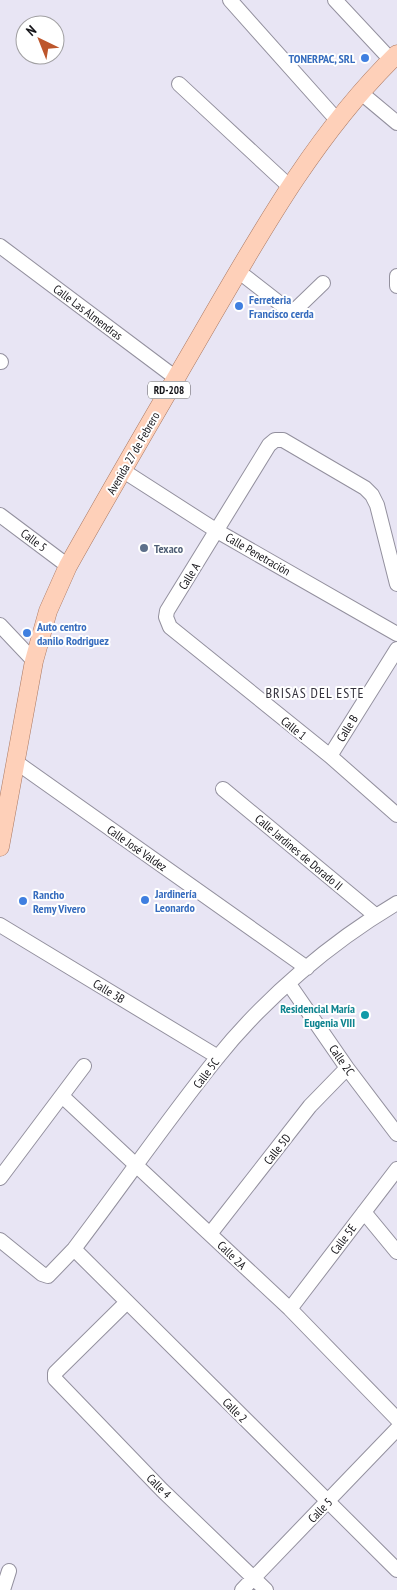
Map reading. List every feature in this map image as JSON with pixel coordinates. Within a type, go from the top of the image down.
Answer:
[{"type":"main road","name":"Avenida 27 de Febrero","points":[[0,847],[34,661],[48,611],[68,566],[238,271],[290,187],[337,120],[360,92],[394,57]]},
{"type":"street","points":[[230,0],[337,120]]},
{"type":"street","points":[[334,0],[394,57]]},
{"type":"street","points":[[179,84],[290,187]]},
{"type":"street","points":[[360,92],[397,123]]},
{"type":"street","name":"Calle Las Almendras","points":[[0,246],[176,378]]},
{"type":"street","points":[[238,271],[287,309],[295,310],[323,283]]},
{"type":"street","name":"Calle A","points":[[168,622],[167,611],[269,445],[279,439],[365,488],[372,495],[378,505],[397,584]]},
{"type":"street","name":"Calle Penetración","points":[[122,470],[217,531],[397,634]]},
{"type":"street","name":"Calle 5","points":[[0,515],[68,566]]},
{"type":"street","name":"Calle 1","points":[[168,622],[173,630],[330,756],[397,815]]},
{"type":"street","points":[[0,625],[34,661]]},
{"type":"street","name":"Calle B","points":[[330,756],[397,649]]},
{"type":"street","name":"Calle José Valdez","points":[[16,762],[307,968]]},
{"type":"street","name":"Calle Jardines de Dorado II","points":[[223,789],[376,916]]},
{"type":"street","name":"Calle 5C","points":[[0,1240],[42,1274],[48,1276],[74,1249],[218,1057],[307,968],[397,902]]},
{"type":"street","name":"Calle 3B","points":[[0,925],[218,1057]]},
{"type":"street","name":"Calle 2C","points":[[289,984],[347,1068],[397,1134]]},
{"type":"street","points":[[0,1178],[84,1066]]},
{"type":"street","name":"Calle 5D","points":[[210,1234],[310,1106],[347,1068]]},
{"type":"street","name":"Calle 2A","points":[[62,1096],[138,1165],[290,1310],[397,1419]]},
{"type":"street","name":"Calle 5E","points":[[290,1310],[397,1168]]},
{"type":"street","points":[[364,1212],[397,1252]]},
{"type":"street","name":"Calle 2","points":[[74,1249],[397,1570]]},
{"type":"street","name":"Calle 4","points":[[127,1302],[55,1374],[55,1379],[162,1490],[266,1590]]},
{"type":"street","name":"Calle 5","points":[[242,1590],[397,1429]]},
{"type":"street","points":[[3,1590],[9,1571]]},
{"type":"place","name":"TONERPAC, SRL","points":[[365,58]]},
{"type":"place","name":"Ferreteria Francisco cerda","points":[[239,306]]},
{"type":"place","name":"Texaco","points":[[144,548]]},
{"type":"place","name":"Auto centro danilo Rodriguez","points":[[27,633]]},
{"type":"place","name":"Jardinería Leonardo","points":[[145,900]]},
{"type":"place","name":"Rancho Remy Vivero","points":[[23,901]]},
{"type":"place","name":"Residencial María Eugenia VIII","points":[[365,1015]]},
{"type":"district","name":"BRISAS DEL ESTE","points":[[315,693]]}]
